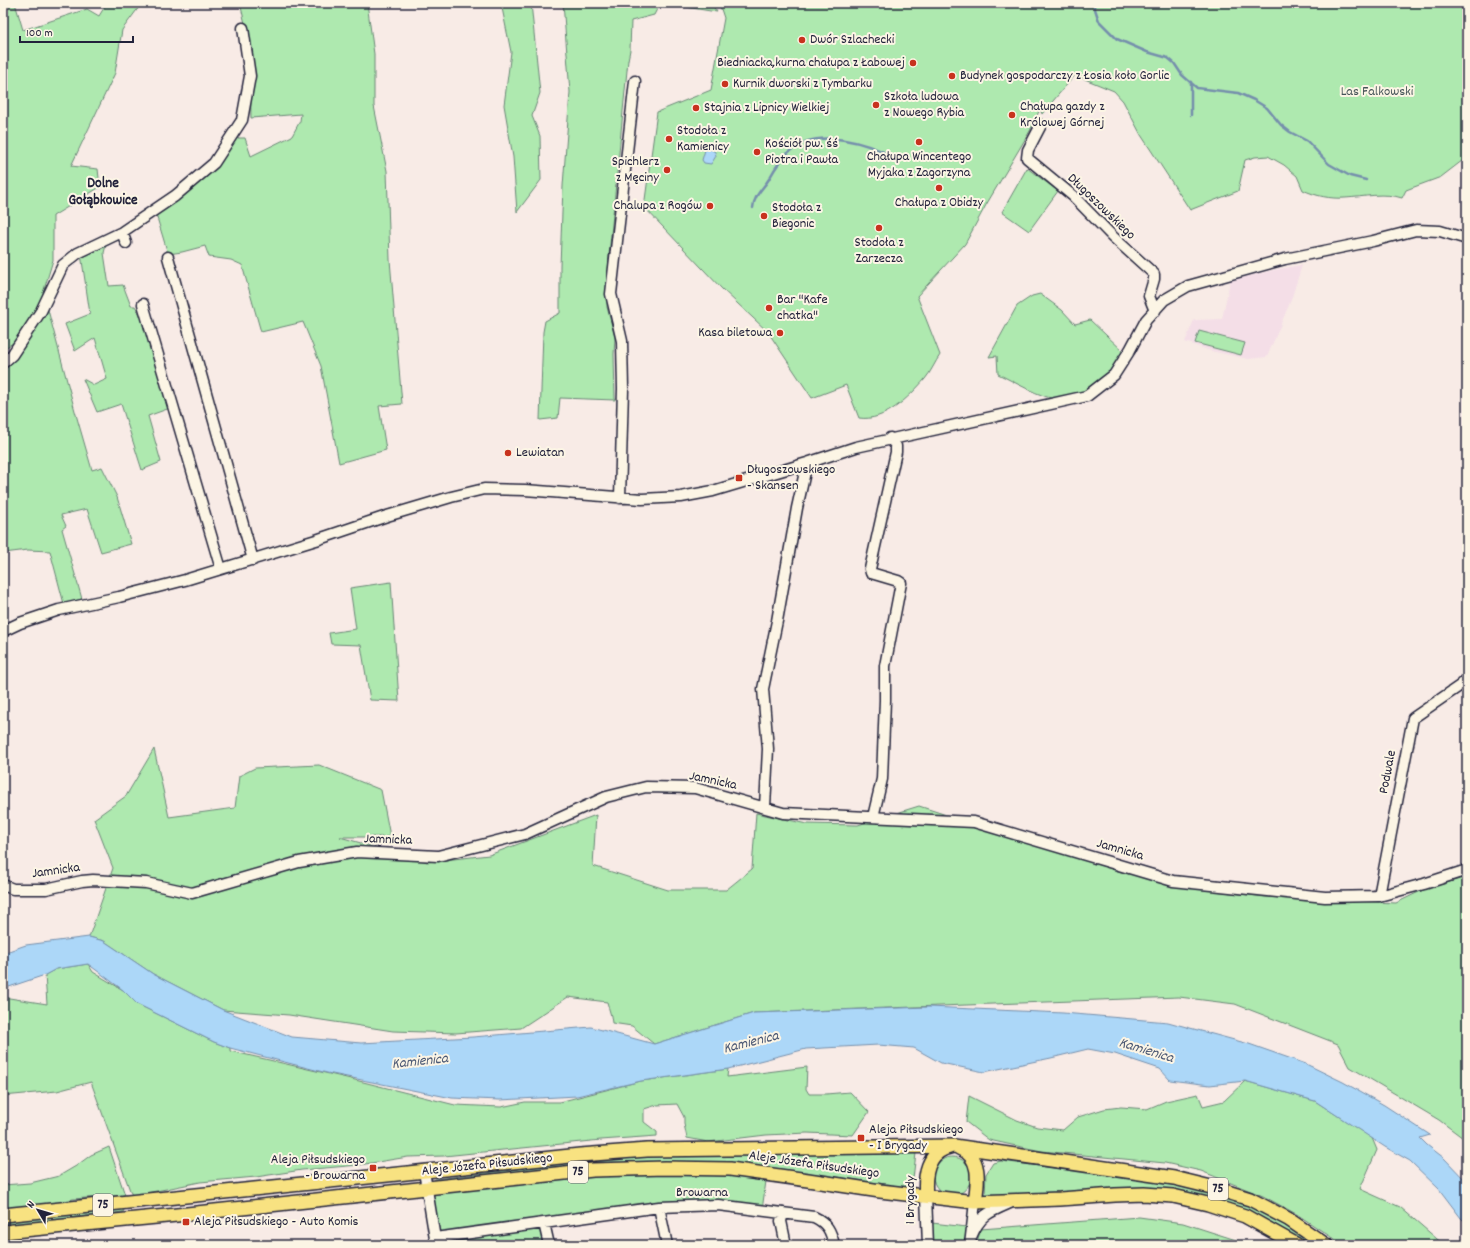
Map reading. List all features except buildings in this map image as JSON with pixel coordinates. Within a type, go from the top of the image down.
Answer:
[{"type":"main road","name":"Aleje Józefa Piłsudskiego","points":[[954,1146],[963,1149],[971,1155],[974,1160],[977,1177],[975,1202]]},
{"type":"main road","name":"Aleje Józefa Piłsudskiego","points":[[3,1215],[580,1154],[647,1150],[954,1146],[1174,1178],[1211,1187],[1250,1199],[1288,1219],[1326,1245]]},
{"type":"main road","name":"1 Brygady","points":[[926,1196],[927,1167],[932,1158],[946,1148],[954,1146]]},
{"type":"main road","name":"Aleje Józefa Piłsudskiego","points":[[3,1232],[131,1220],[593,1170],[665,1168],[722,1169],[880,1191],[975,1202],[1014,1201],[1115,1194],[1173,1196],[1208,1204],[1245,1216],[1297,1245]]},
{"type":"main road","points":[[129,1202],[131,1220]]},
{"type":"street","points":[[3,363],[12,355],[41,311],[63,265],[78,254],[122,232],[175,196],[214,163],[242,120],[250,76],[243,28]]},
{"type":"street","points":[[620,498],[623,389],[622,341],[611,294],[635,80]]},
{"type":"street","name":"Długoszowskiego","points":[[1041,125],[1028,150],[1027,158],[1073,196],[1112,237],[1154,274],[1149,296],[1155,311]]},
{"type":"street","points":[[3,631],[59,610],[149,590],[221,570],[387,516],[450,497],[484,489],[525,490],[620,498],[646,499],[682,497],[713,491],[808,463],[856,446],[1087,396],[1114,375],[1130,350],[1146,320],[1164,300],[1188,286],[1285,259],[1373,241],[1416,230],[1440,231],[1467,239]]},
{"type":"street","points":[[122,232],[126,243]]},
{"type":"street","points":[[168,258],[253,560]]},
{"type":"street","points":[[143,304],[221,570]]},
{"type":"street","points":[[874,817],[882,779],[886,700],[885,666],[901,583],[871,573],[870,569],[896,452],[896,446],[890,438]]},
{"type":"street","points":[[765,808],[768,749],[763,689],[777,622],[797,508],[808,463]]},
{"type":"street","name":"Podwale","points":[[1379,896],[1413,718],[1461,685],[1467,679]]},
{"type":"street","name":"Jamnicka","points":[[3,884],[13,889],[46,889],[93,880],[146,883],[192,893],[299,862],[358,852],[438,856],[525,834],[606,797],[646,787],[695,788],[783,813],[974,822],[1173,881],[1325,897],[1379,896],[1424,884],[1467,870]]},
{"type":"street","points":[[424,1171],[435,1241],[544,1223],[659,1207]]},
{"type":"street","name":"1 Brygady","points":[[926,1196],[928,1245]]},
{"type":"street","points":[[970,1241],[978,1221],[992,1210],[1014,1201]]},
{"type":"street","points":[[970,1241],[975,1202]]},
{"type":"street","name":"Browarna","points":[[667,1245],[659,1207],[718,1205],[814,1216],[822,1220],[832,1234],[834,1245]]},
{"type":"street","points":[[783,1213],[781,1221],[786,1245]]},
{"type":"street","points":[[544,1223],[549,1245]]},
{"type":"shaded area","points":[[1302,265],[1291,300],[1267,357],[1248,359],[1211,351],[1185,342],[1194,320],[1222,319],[1230,281],[1273,270]]},
{"type":"green space","points":[[3,3],[15,3],[23,30],[87,9],[99,16],[107,3],[142,3],[122,30],[115,73],[71,166],[98,169],[100,187],[53,216],[53,260],[40,303],[13,343],[3,349]]},
{"type":"green space","points":[[240,3],[367,3],[374,54],[374,106],[387,171],[390,260],[402,404],[379,406],[386,450],[339,463],[321,366],[303,322],[261,332],[242,265],[231,260],[209,257],[205,246],[168,254],[155,211],[235,138],[245,138],[251,156],[292,136],[300,121],[301,114],[251,118],[250,55],[248,36]]},
{"type":"green space","points":[[501,3],[531,3],[540,93],[532,116],[540,136],[541,180],[517,212],[513,157],[504,105],[511,52]]},
{"type":"green space","points":[[563,3],[660,3],[654,15],[631,21],[630,50],[609,255],[607,294],[607,307],[615,338],[615,400],[560,398],[558,418],[540,420],[543,332],[545,321],[560,313],[563,186],[570,92]]},
{"type":"green space","points":[[660,3],[711,3],[717,12]]},
{"type":"green space","name":"Las Falkowski","points":[[719,3],[1467,3],[1467,157],[1441,177],[1406,190],[1402,198],[1381,195],[1334,198],[1323,197],[1303,190],[1297,176],[1284,165],[1268,156],[1255,157],[1245,160],[1238,191],[1190,210],[1141,135],[1123,101],[1114,91],[1075,75],[1042,114],[1040,109],[1030,131],[986,205],[965,244],[917,296],[940,355],[929,373],[912,393],[896,407],[878,416],[859,418],[846,385],[812,398],[768,332],[722,289],[644,207],[657,112],[711,90],[724,18]]},
{"type":"green space","points":[[1027,168],[1058,191],[1029,231],[1002,212]]},
{"type":"green space","points":[[107,241],[104,253],[109,286],[123,285],[131,306],[135,306],[143,320],[170,408],[148,416],[161,462],[142,470],[121,404],[97,412],[83,379],[94,385],[107,379],[95,338],[75,351],[65,324],[90,314],[81,254]]},
{"type":"green space","points":[[1040,294],[1062,310],[1075,324],[1090,320],[1123,351],[1118,362],[1109,374],[1089,390],[1065,398],[1057,399],[1043,396],[998,374],[997,356],[989,357],[1017,306],[1032,296]]},
{"type":"green space","points":[[48,310],[92,470],[102,467],[117,497],[131,544],[101,552],[87,509],[61,515],[66,526],[62,529],[82,599],[64,604],[50,551],[28,550],[4,553],[3,550],[3,366],[42,313]]},
{"type":"green space","points":[[1199,331],[1245,343],[1241,355],[1195,343]]},
{"type":"green space","points":[[391,582],[399,701],[370,700],[361,645],[331,644],[329,633],[356,629],[350,588]]},
{"type":"green space","points":[[154,749],[169,817],[235,808],[239,776],[255,768],[319,765],[381,790],[389,837],[340,837],[427,862],[489,855],[596,815],[593,866],[668,890],[726,890],[752,869],[756,813],[807,824],[858,825],[919,806],[1121,872],[1190,888],[1265,897],[1396,903],[1425,889],[1467,877],[1467,1141],[1439,1120],[1350,1067],[1338,1044],[1235,1004],[1179,997],[754,1013],[654,1044],[632,1026],[612,1023],[607,1002],[568,997],[521,1028],[456,1033],[393,1031],[289,1015],[223,1010],[153,974],[104,941],[89,937],[113,868],[94,819],[126,796]]},
{"type":"green space","points":[[88,964],[93,972],[123,990],[137,1004],[214,1042],[230,1048],[230,1051],[455,1105],[501,1107],[525,1102],[559,1102],[641,1081],[728,1069],[727,1077],[807,1067],[806,1089],[809,1094],[850,1092],[869,1112],[853,1135],[807,1133],[766,1135],[708,1142],[687,1138],[684,1117],[677,1104],[657,1105],[644,1109],[644,1122],[657,1132],[657,1136],[601,1140],[444,1156],[408,1157],[359,1165],[200,1182],[132,1196],[91,1082],[57,1091],[3,1096],[3,997],[47,1004],[45,975],[56,969]]},
{"type":"green space","points":[[1245,1081],[1315,1101],[1372,1138],[1377,1150],[1360,1189],[1400,1207],[1444,1245],[1343,1245],[1298,1215],[1263,1196],[1201,1171],[1165,1163],[1042,1151],[1012,1145],[989,1140],[966,1122],[969,1096],[1017,1120],[1037,1127],[1063,1130],[1078,1117],[1104,1109],[1121,1107],[1147,1109],[1166,1101],[1198,1094],[1203,1106],[1224,1101]]},
{"type":"green space","points":[[109,1147],[125,1195],[73,1199],[47,1205],[3,1210],[3,1185],[30,1183],[59,1176],[91,1155]]},
{"type":"green space","points":[[916,1153],[912,1188],[809,1173],[728,1164],[435,1183],[433,1181],[435,1179],[512,1170],[539,1164],[623,1157]]},
{"type":"green space","points":[[948,1157],[956,1157],[966,1162],[970,1169],[970,1183],[966,1190],[956,1195],[948,1195],[938,1190],[936,1187],[933,1180],[933,1172],[938,1162],[941,1160]]},
{"type":"green space","points":[[1001,1161],[1148,1180],[1216,1194],[1245,1204],[1279,1220],[1317,1245],[1307,1245],[1257,1216],[1131,1189],[985,1195],[986,1174],[993,1163]]},
{"type":"green space","points":[[634,1169],[767,1174],[762,1210],[718,1205],[544,1223],[549,1245],[436,1245],[427,1187]]},
{"type":"green space","points":[[122,1208],[124,1210],[123,1212],[68,1218],[34,1225],[3,1228],[3,1220]]},
{"type":"green space","points":[[1139,1217],[1183,1223],[1236,1240],[1246,1245],[976,1245],[981,1229]]},
{"type":"green space","points":[[932,1223],[967,1227],[964,1245],[933,1245]]},
{"type":"water","points":[[708,147],[715,152],[716,156],[711,164],[704,163],[702,160],[705,150]]},
{"type":"water","name":"Kamienica","points":[[89,937],[104,941],[153,974],[223,1010],[292,1037],[361,1043],[473,1037],[591,1027],[654,1044],[754,1013],[929,1007],[1063,1013],[1168,1022],[1249,1044],[1306,1064],[1343,1082],[1384,1105],[1430,1135],[1420,1138],[1444,1158],[1467,1182],[1467,1224],[1439,1189],[1410,1161],[1385,1147],[1315,1101],[1245,1081],[1210,1085],[1170,1080],[1160,1069],[1115,1054],[1088,1049],[984,1072],[941,1063],[914,1048],[878,1045],[806,1049],[728,1069],[641,1081],[577,1096],[500,1100],[452,1098],[327,1073],[230,1048],[214,1042],[137,1004],[123,990],[88,964],[56,969],[45,975],[3,989],[3,953],[26,945]]},
{"type":"waterway","points":[[1093,3],[1099,21],[1117,39],[1147,52],[1168,58],[1174,63],[1182,75],[1197,88],[1238,93],[1254,100],[1267,108],[1281,125],[1290,132],[1307,141],[1329,164],[1350,176],[1366,180]]},
{"type":"waterway","points":[[1191,82],[1191,115]]},
{"type":"waterway","points":[[753,208],[755,199],[767,183],[778,163],[791,150],[802,143],[815,139],[829,138],[843,140],[872,147],[896,158]]},
{"type":"place","name":"Dwór Szlachecki","points":[[802,40]]},
{"type":"place","name":"Biedniacka,kurna chałupa z Łabowej","points":[[913,63]]},
{"type":"place","name":"Budynek gospodarczy z Łosia koło Gorlic","points":[[952,76]]},
{"type":"place","name":"Kurnik dworski z Tymbarku","points":[[725,84]]},
{"type":"place","name":"Szkoła ludowa z Nowego Rybia","points":[[876,105]]},
{"type":"place","name":"Stajnia z Lipnicy Wielkiej","points":[[696,108]]},
{"type":"place","name":"Chałupa gazdy z Królowej Górnej","points":[[1012,115]]},
{"type":"place","name":"Stodoła z Kamienicy","points":[[669,139]]},
{"type":"place","name":"Chałupa Wincentego Myjaka z Zagorzyna","points":[[919,142]]},
{"type":"place","name":"Kościół pw. śś Piotra i Pawła","points":[[757,152]]},
{"type":"place","name":"Spichlerz z Męciny","points":[[667,170]]},
{"type":"place","name":"Chałupa z Obidzy","points":[[939,188]]},
{"type":"place","name":"Chalupa z Rogów","points":[[710,206]]},
{"type":"place","name":"Stodoła z Biegonic","points":[[764,216]]},
{"type":"place","name":"Stodoła z Zarzecza","points":[[879,228]]},
{"type":"place","name":"Bar \"Kafe chatka\"","points":[[769,308]]},
{"type":"place","name":"Kasa biletowa","points":[[780,333]]},
{"type":"place","name":"Lewiatan","points":[[508,453]]},
{"type":"place","name":"Długoszowskiego - Skansen","points":[[739,478]]},
{"type":"place","name":"Aleja Piłsudskiego - I Brygady","points":[[861,1138]]},
{"type":"place","name":"Aleja Piłsudskiego - Browarna","points":[[373,1168]]},
{"type":"place","name":"Aleja Piłsudskiego - Auto Komis","points":[[186,1222]]},
{"type":"district","name":"Dolne Gołąbkowice","points":[[103,192]]}]
